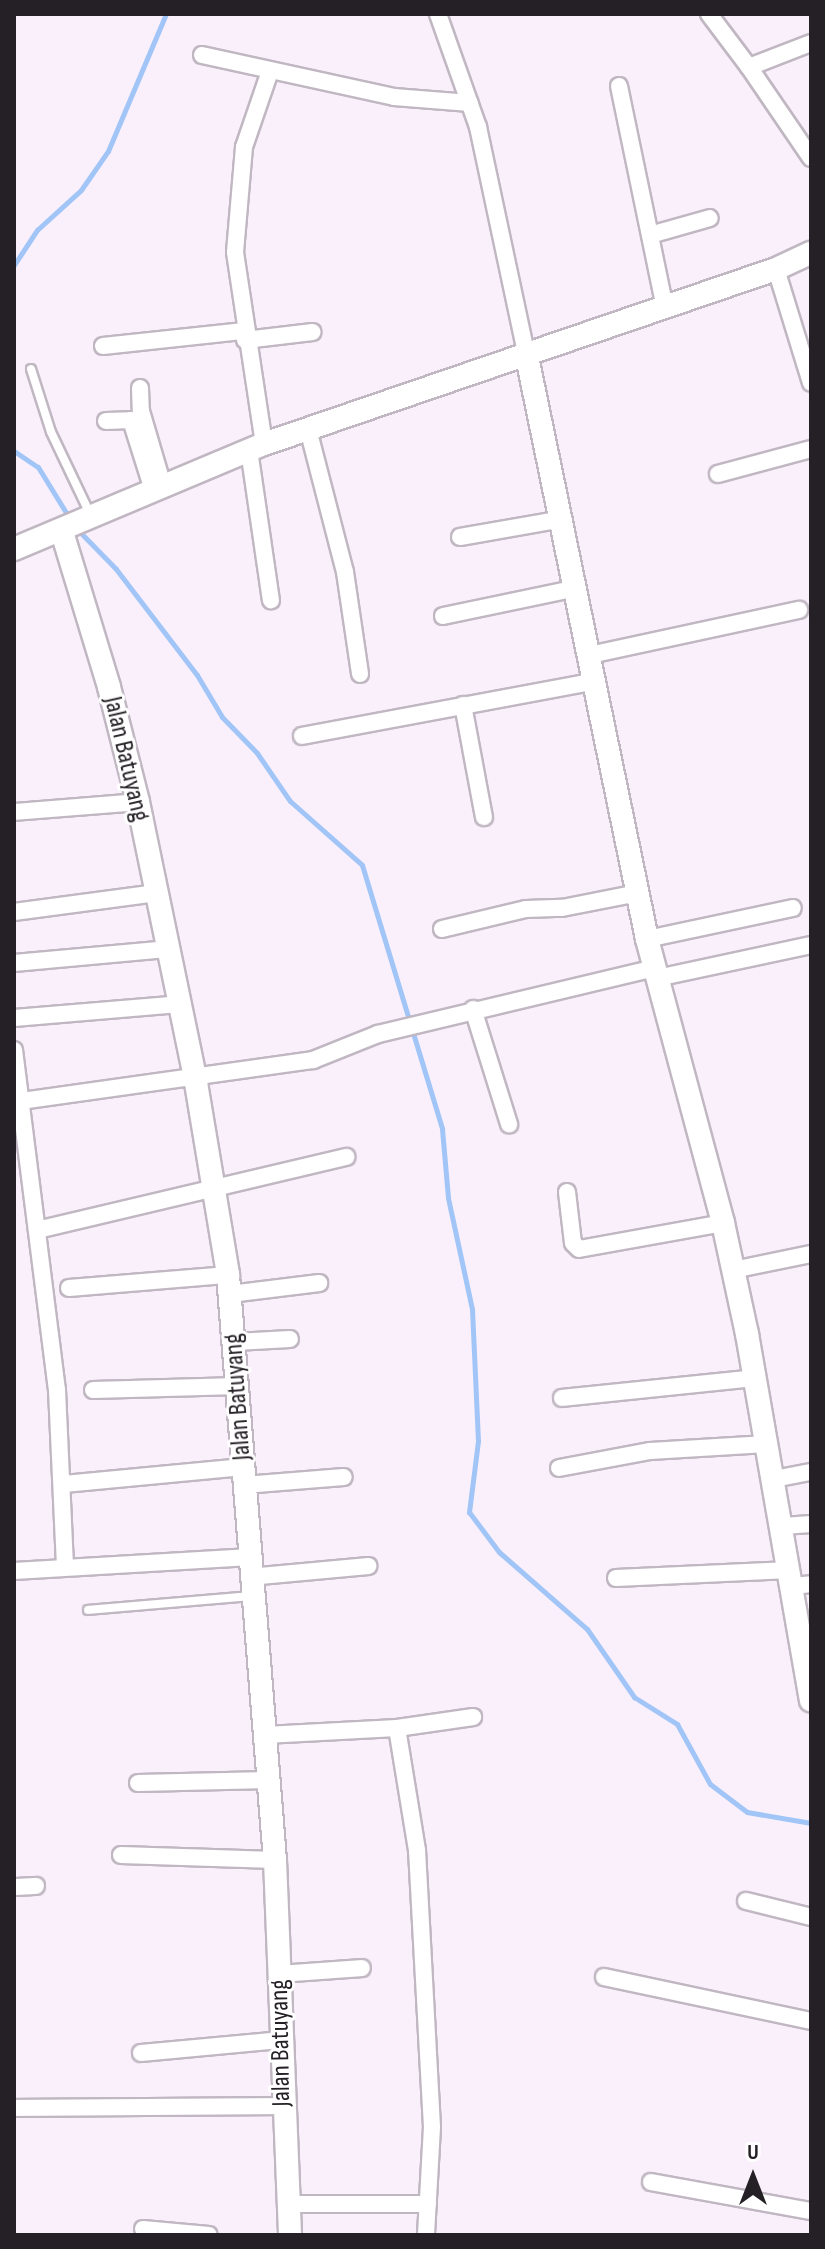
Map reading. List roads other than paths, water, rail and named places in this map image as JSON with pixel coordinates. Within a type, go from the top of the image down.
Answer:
[{"type":"street","points":[[438,14],[470,103],[563,519],[647,939],[723,1223],[783,1526],[798,1580],[811,1700]]},
{"type":"street","points":[[709,14],[811,158]]},
{"type":"street","points":[[749,67],[811,43]]},
{"type":"street","points":[[202,55],[394,97],[470,103]]},
{"type":"street","points":[[270,71],[244,147],[236,201],[235,252],[271,600]]},
{"type":"street","points":[[619,86],[665,308]]},
{"type":"street","points":[[650,235],[710,218]]},
{"type":"street","points":[[14,549],[41,541],[257,447],[527,357],[776,269],[811,253]]},
{"type":"street","points":[[776,269],[811,383]]},
{"type":"street","points":[[103,346],[313,332]]},
{"type":"street","points":[[140,388],[141,411],[159,491]]},
{"type":"street","points":[[106,421],[131,420],[159,491]]},
{"type":"street","points":[[308,429],[345,572],[360,674]]},
{"type":"street","points":[[718,474],[811,449]]},
{"type":"street","points":[[460,537],[563,519]]},
{"type":"street","name":"Jalan Batuyang","points":[[77,524],[75,574],[138,802],[195,1076],[229,1284],[239,1386],[249,1577],[275,1860],[282,2040],[281,2106],[290,2235]]},
{"type":"street","points":[[41,541],[75,574]]},
{"type":"street","points":[[443,616],[577,588]]},
{"type":"street","points":[[590,655],[799,610]]},
{"type":"street","points":[[302,736],[596,681]]},
{"type":"street","points":[[463,705],[484,817]]},
{"type":"street","points":[[14,812],[138,802]]},
{"type":"street","points":[[14,912],[157,893]]},
{"type":"street","points":[[442,929],[526,909],[562,908],[638,893]]},
{"type":"street","points":[[647,939],[793,908]]},
{"type":"street","points":[[16,1102],[313,1060],[395,1030],[473,1009],[811,945]]},
{"type":"street","points":[[14,963],[169,949]]},
{"type":"street","points":[[14,1018],[179,1004]]},
{"type":"street","points":[[473,1009],[509,1124]]},
{"type":"street","points":[[14,1050],[16,1102],[37,1230],[64,1484],[65,1566]]},
{"type":"street","points":[[37,1230],[214,1192],[347,1157]]},
{"type":"street","points":[[567,1192],[573,1243],[579,1249],[723,1223]]},
{"type":"street","points":[[733,1270],[811,1254]]},
{"type":"street","points":[[69,1288],[319,1283]]},
{"type":"street","points":[[235,1342],[290,1339]]},
{"type":"street","points":[[562,1398],[756,1378]]},
{"type":"street","points":[[93,1390],[239,1386]]},
{"type":"street","points":[[559,1468],[650,1451],[767,1444]]},
{"type":"street","points":[[774,1479],[811,1472]]},
{"type":"street","points":[[64,1484],[243,1476],[344,1477]]},
{"type":"street","points":[[783,1526],[811,1524]]},
{"type":"street","points":[[14,1571],[65,1566],[249,1577],[368,1566]]},
{"type":"street","points":[[616,1578],[798,1580]]},
{"type":"street","points":[[265,1735],[397,1728],[473,1717]]},
{"type":"street","points":[[397,1728],[417,1850],[432,2127],[426,2235]]},
{"type":"street","points":[[138,1783],[269,1780]]},
{"type":"street","points":[[121,1855],[275,1860]]},
{"type":"street","points":[[14,1887],[36,1886]]},
{"type":"street","points":[[746,1901],[811,1917]]},
{"type":"street","points":[[280,1974],[362,1968]]},
{"type":"street","points":[[604,1977],[811,2021]]},
{"type":"street","points":[[141,2053],[282,2040]]},
{"type":"street","points":[[14,2108],[281,2106]]},
{"type":"street","points":[[651,2182],[811,2211]]},
{"type":"street","points":[[288,2204],[428,2204]]},
{"type":"street","points":[[143,2229],[209,2235]]},
{"type":"lane","points":[[31,369],[77,524]]},
{"type":"lane","points":[[88,1610],[249,1577]]},
{"type":"waterway","points":[[14,265],[37,230],[81,190],[108,151],[166,14]]},
{"type":"waterway","points":[[14,451],[38,467],[70,519]]},
{"type":"waterway","points":[[76,528],[116,569],[197,675],[222,717],[257,753],[290,801],[362,865],[442,1129],[448,1198],[472,1309],[478,1441],[469,1512],[499,1552],[587,1629],[634,1697],[677,1724],[710,1784],[747,1812],[811,1823]]}]
